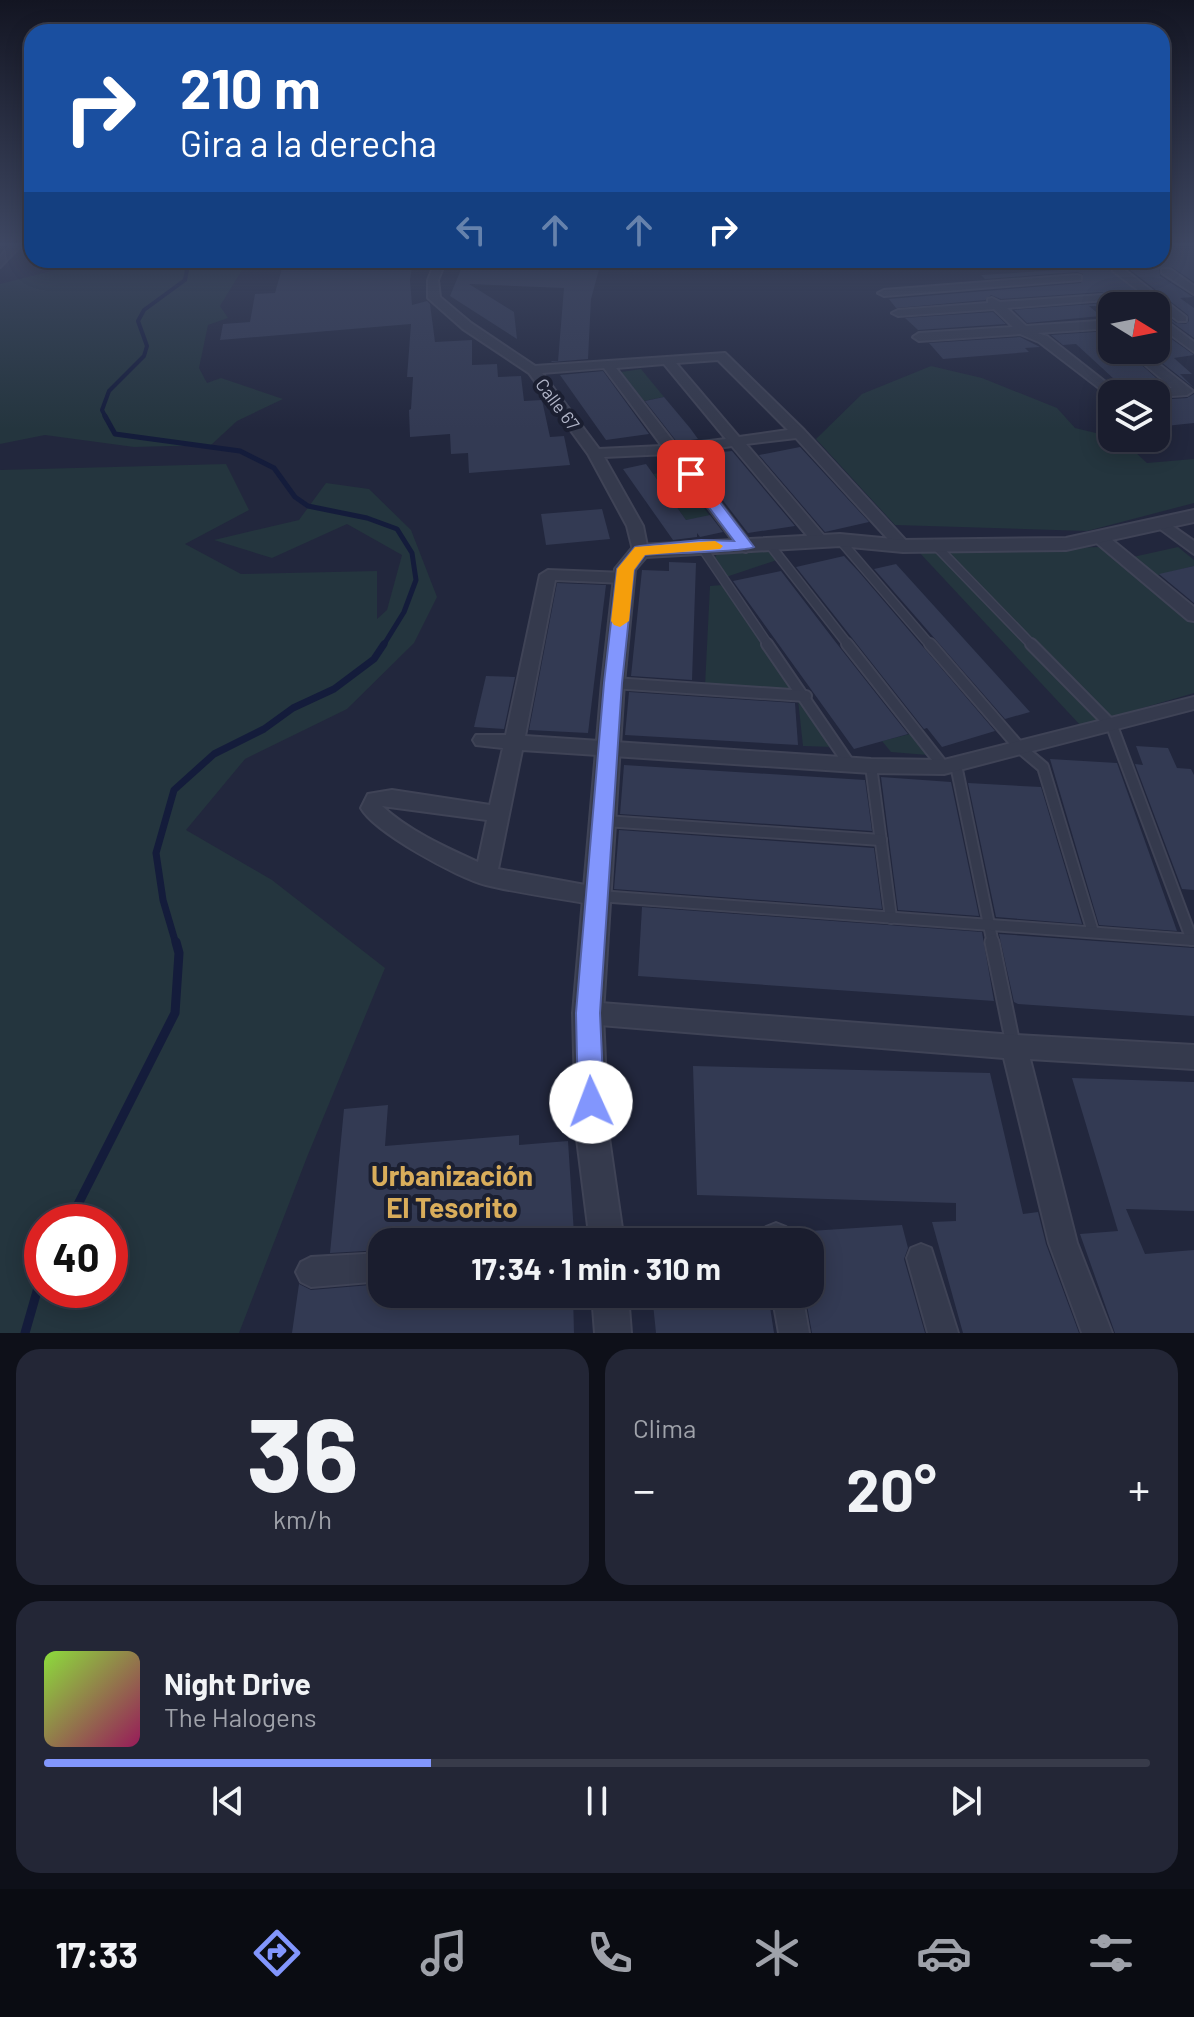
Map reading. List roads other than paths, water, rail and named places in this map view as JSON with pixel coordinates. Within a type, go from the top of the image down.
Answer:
[{"type":"street","name":"Calle 67","points":[[442,305],[467,326],[533,370],[595,453],[619,493],[635,526],[640,551]]},
{"type":"street","points":[[898,313],[1007,305]]},
{"type":"street","points":[[1169,305],[1188,318]]},
{"type":"street","points":[[997,306],[1025,332],[1043,339],[1098,383]]},
{"type":"street","points":[[919,337],[1098,328]]},
{"type":"street","points":[[1170,330],[1194,348]]},
{"type":"street","points":[[533,370],[721,356],[799,433],[903,546]]},
{"type":"street","points":[[666,359],[830,541]]},
{"type":"street","points":[[606,363],[746,547]]},
{"type":"street","points":[[1152,364],[1188,391]]},
{"type":"street","points":[[595,453],[673,450],[799,433]]},
{"type":"street","points":[[605,1228],[592,1131],[588,1013],[605,821],[613,683],[625,569],[640,551],[701,545],[746,547],[830,541],[903,546],[1066,544],[1194,516]]},
{"type":"street","points":[[1161,523],[1194,549]]},
{"type":"street","points":[[1099,537],[1194,616]]},
{"type":"street","points":[[486,876],[548,575],[625,578]]},
{"type":"street","points":[[483,740],[850,765],[950,766],[1194,703]]},
{"type":"street","points":[[500,814],[392,798],[375,799],[371,808],[387,823],[444,857],[486,876],[596,896]]},
{"type":"street","points":[[588,1013],[1014,1047],[1194,1057]]},
{"type":"street","points":[[1014,1047],[1063,1243],[1097,1333]]},
{"type":"street","points":[[921,1258],[943,1333]]},
{"type":"street","points":[[311,1272],[368,1268]]},
{"type":"street","points":[[611,1308],[613,1333]]},
{"type":"street","points":[[790,1308],[794,1333]]},
{"type":"lane","points":[[830,541],[1019,747],[1043,767],[1093,932]]},
{"type":"lane","points":[[596,896],[1193,940],[1112,726],[934,544]]},
{"type":"lane","points":[[701,545],[850,765]]},
{"type":"lane","points":[[770,545],[950,766],[990,924],[1014,1047]]},
{"type":"lane","points":[[613,683],[806,696]]},
{"type":"lane","points":[[871,766],[891,918]]},
{"type":"lane","points":[[605,821],[881,840]]},
{"type":"waterway","points":[[105,416],[102,410],[109,391],[144,356],[147,346],[138,321],[151,305]]},
{"type":"waterway","points":[[105,416],[115,434],[240,451],[274,468],[295,497],[308,506],[367,518],[397,529],[412,553],[416,580],[404,612],[383,646]]},
{"type":"waterway","points":[[176,944],[163,900],[156,853],[174,790],[214,754],[264,729],[293,708],[334,689],[374,659],[384,644]]},
{"type":"waterway","points":[[78,1204],[175,1013],[179,953],[176,942]]},
{"type":"waterway","points":[[25,1333],[32,1308]]},
{"type":"district","name":"Urbanización El Tesorito","points":[[452,1191]]}]
